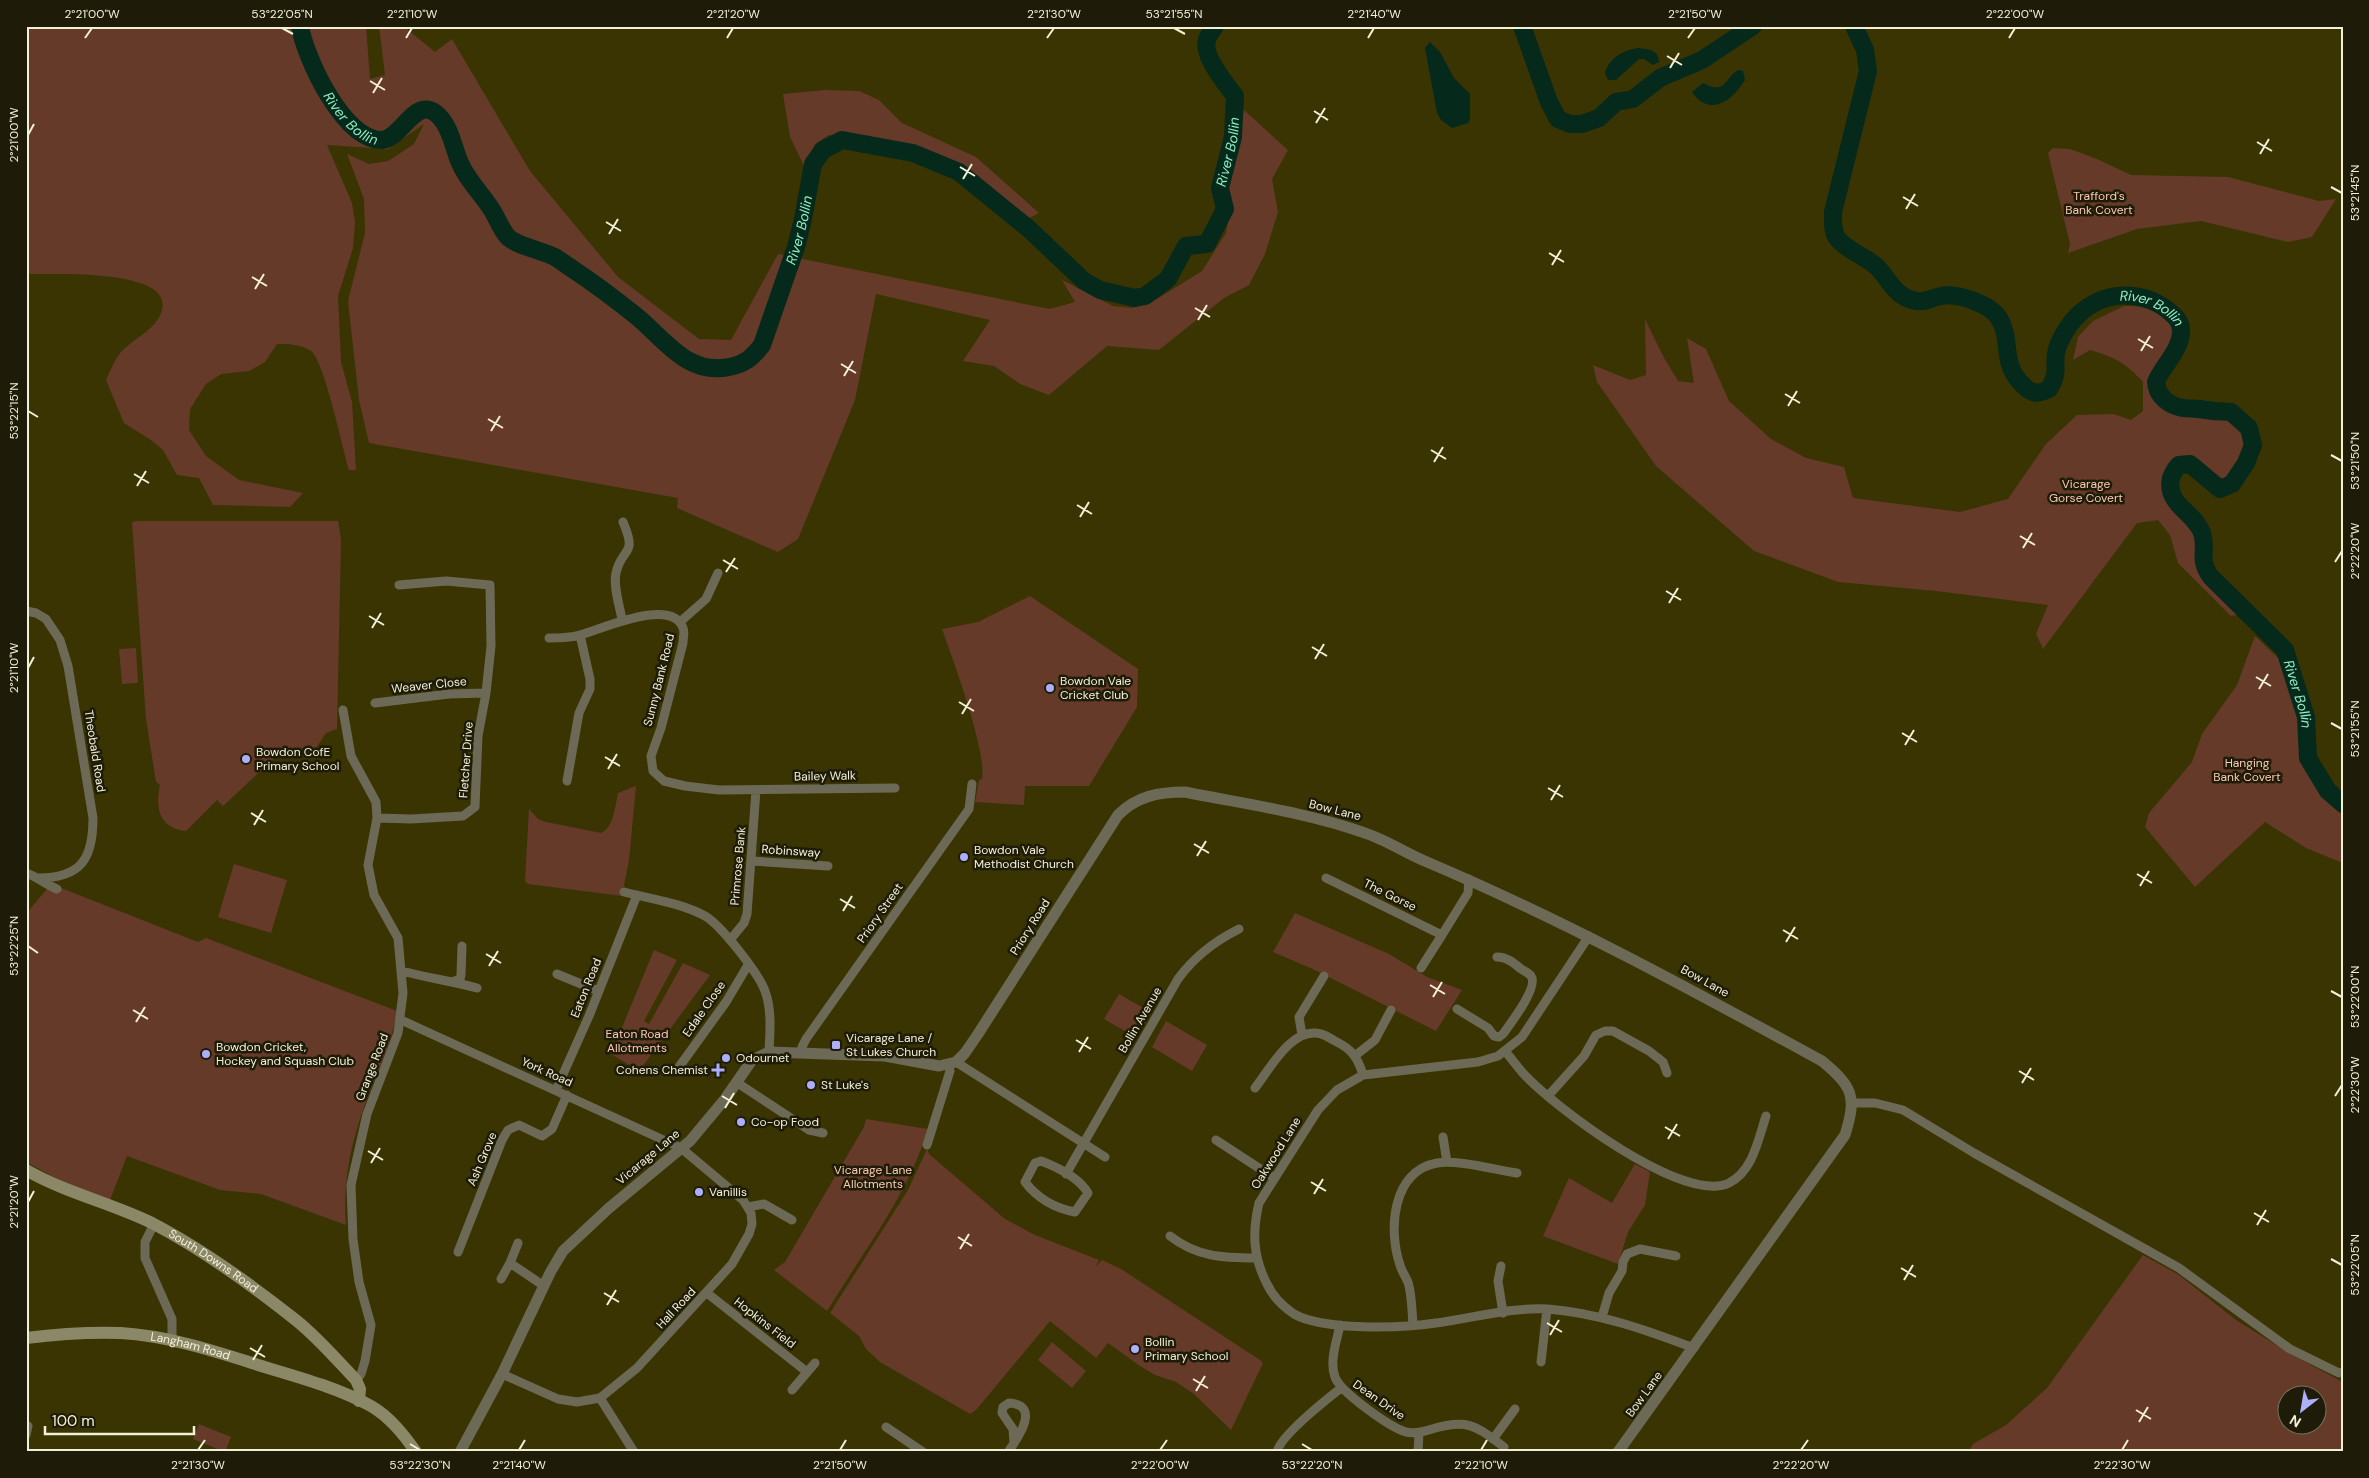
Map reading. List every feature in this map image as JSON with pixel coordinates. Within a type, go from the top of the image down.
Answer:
[{"type":"main road","name":"South Downs Road","points":[[26,1170],[55,1185],[125,1210],[154,1224],[207,1256],[298,1322],[356,1380]]},
{"type":"main road","name":"Langham Road","points":[[26,1338],[70,1333],[122,1333],[172,1340],[292,1375],[359,1401],[384,1416],[416,1452]]},
{"type":"main road","points":[[356,1380],[360,1389],[359,1401]]},
{"type":"street","points":[[622,620],[616,573],[629,547],[630,539],[623,522]]},
{"type":"street","points":[[680,622],[706,599],[718,572]]},
{"type":"street","name":"Fletcher Drive","points":[[377,818],[411,820],[463,816],[475,807],[478,736],[486,693],[491,646],[490,585],[446,581],[399,585]]},
{"type":"street","name":"Theobald Road","points":[[26,611],[36,613],[46,619],[60,640],[71,684],[93,818],[93,837],[83,864],[70,874],[38,878]]},
{"type":"street","name":"Sunny Bank Road","points":[[549,638],[580,635],[622,620],[653,614],[665,615],[680,622],[684,629],[683,643],[661,728],[651,756],[651,766],[664,781],[671,784],[719,790],[756,790]]},
{"type":"street","points":[[567,782],[579,713],[590,689],[590,679],[580,635]]},
{"type":"street","name":"Weaver Close","points":[[375,703],[449,694],[486,693]]},
{"type":"street","name":"Grange Road","points":[[343,710],[351,756],[358,772],[371,789],[376,802],[377,818],[368,865],[374,895],[398,938],[404,993],[401,1020],[395,1045],[368,1114],[351,1185],[353,1239],[359,1282],[371,1325],[365,1361],[361,1374],[356,1380]]},
{"type":"street","name":"Priory Street","points":[[801,1053],[806,1040],[969,808],[972,784]]},
{"type":"street","name":"Bailey Walk","points":[[756,790],[895,788]]},
{"type":"street","name":"Primrose Bank","points":[[730,940],[744,923],[747,914],[756,790]]},
{"type":"street","name":"Bow Lane","points":[[1126,806],[1140,798],[1157,793],[1185,792],[1283,812],[1364,832],[1589,936],[1671,978],[1822,1061],[1839,1075],[1848,1089],[1852,1103],[1845,1135],[1618,1452]]},
{"type":"street","name":"Priory Road","points":[[952,1063],[965,1053],[978,1034],[1110,824],[1126,806]]},
{"type":"street","name":"Robinsway","points":[[752,861],[828,866]]},
{"type":"street","points":[[26,873],[57,890]]},
{"type":"street","name":"The Gorse","points":[[1326,878],[1442,935]]},
{"type":"street","points":[[1421,968],[1468,893],[1469,879]]},
{"type":"street","points":[[624,892],[690,909],[707,917],[720,927],[765,991],[770,1024],[769,1052],[885,1056],[939,1066],[952,1063],[1105,1157]]},
{"type":"street","name":"Eaton Road","points":[[556,1090],[637,895]]},
{"type":"street","name":"Bollin Avenue","points":[[1066,1174],[1187,967],[1216,942],[1239,929]]},
{"type":"street","name":"Oakwood Lane","points":[[1589,936],[1522,1037],[1505,1051],[1478,1062],[1363,1075],[1348,1082],[1327,1100],[1274,1178],[1259,1204],[1255,1221],[1256,1258],[1272,1293],[1282,1306],[1310,1320],[1340,1324],[1413,1325],[1503,1312],[1547,1309],[1602,1317],[1694,1348]]},
{"type":"street","points":[[452,982],[460,979],[462,946]]},
{"type":"street","points":[[1456,1009],[1488,1028],[1494,1036],[1499,1037],[1524,1003],[1533,983],[1531,976],[1505,957],[1497,957]]},
{"type":"street","name":"Edale Close","points":[[679,1067],[726,1002],[748,965]]},
{"type":"street","points":[[402,971],[477,988]]},
{"type":"street","points":[[557,974],[598,991]]},
{"type":"street","points":[[1302,1035],[1299,1017],[1324,976]]},
{"type":"street","points":[[1524,1003],[1539,1013]]},
{"type":"street","points":[[1356,1055],[1375,1040],[1391,1010]]},
{"type":"street","name":"York Road","points":[[401,1020],[681,1148]]},
{"type":"street","points":[[1548,1096],[1584,1056],[1596,1035],[1604,1031],[1613,1031],[1649,1051],[1663,1062],[1667,1073]]},
{"type":"street","points":[[1256,1088],[1284,1051],[1302,1035],[1321,1034],[1343,1044],[1356,1055],[1363,1075]]},
{"type":"street","points":[[1505,1051],[1522,1072],[1548,1096],[1612,1144],[1649,1165],[1686,1182],[1702,1186],[1716,1187],[1736,1179],[1752,1158],[1766,1116]]},
{"type":"street","name":"Vicarage Lane","points":[[460,1452],[502,1374],[557,1259],[568,1244],[681,1148],[712,1115],[752,1060],[769,1052]]},
{"type":"street","points":[[927,1145],[952,1063]]},
{"type":"street","points":[[736,1082],[809,1130],[823,1133]]},
{"type":"street","name":"Ash Grove","points":[[458,1252],[502,1140],[508,1130],[519,1125],[542,1136],[552,1129],[567,1095]]},
{"type":"street","points":[[1852,1103],[1875,1103],[1903,1110],[1974,1153],[2179,1268],[2290,1349],[2331,1370],[2339,1373],[2343,1372]]},
{"type":"street","points":[[1443,1137],[1447,1162]]},
{"type":"street","points":[[1216,1140],[1274,1178]]},
{"type":"street","points":[[681,1148],[748,1207],[764,1204],[792,1220]]},
{"type":"street","points":[[1041,1161],[1066,1174],[1084,1186],[1088,1193],[1074,1212],[1062,1210],[1041,1199],[1025,1182],[1035,1163],[1041,1161]]},
{"type":"street","points":[[1413,1325],[1409,1285],[1400,1265],[1395,1245],[1396,1203],[1415,1172],[1436,1163],[1447,1162],[1517,1173]]},
{"type":"street","name":"Hall Road","points":[[600,1398],[637,1368],[732,1264],[749,1234],[752,1219],[748,1207]]},
{"type":"street","points":[[154,1224],[145,1242],[145,1258],[172,1319],[172,1340]]},
{"type":"street","points":[[1170,1236],[1199,1253],[1224,1258],[1256,1258]]},
{"type":"street","points":[[500,1279],[510,1263],[518,1243]]},
{"type":"street","points":[[1602,1317],[1609,1293],[1622,1271],[1623,1262],[1627,1254],[1640,1249],[1676,1256]]},
{"type":"street","points":[[510,1263],[544,1286]]},
{"type":"street","points":[[1502,1266],[1498,1281],[1503,1312]]},
{"type":"street","name":"Hopkins Field","points":[[707,1293],[807,1372]]},
{"type":"street","points":[[1541,1362],[1547,1309]]},
{"type":"street","name":"Dean Drive","points":[[1340,1324],[1333,1364],[1334,1377],[1341,1388],[1395,1428],[1419,1433],[1446,1425],[1469,1424],[1504,1447]]},
{"type":"street","points":[[792,1390],[815,1363]]},
{"type":"street","points":[[502,1374],[558,1399],[577,1402],[600,1398],[634,1452]]},
{"type":"street","points":[[1277,1452],[1282,1442],[1299,1423],[1341,1388]]},
{"type":"street","points":[[1494,1439],[1515,1409]]},
{"type":"street","points":[[886,1428],[923,1452]]},
{"type":"street","points":[[1418,1452],[1419,1433]]},
{"type":"street","points":[[1008,1452],[1014,1443]]},
{"type":"green space","points":[[26,26],[366,26],[370,79],[385,75],[379,26],[403,26],[435,52],[452,39],[530,171],[618,277],[699,339],[731,340],[778,254],[1050,309],[1075,302],[1062,280],[1113,306],[1132,308],[1157,299],[1202,271],[1226,233],[1230,207],[1224,186],[1235,163],[1244,110],[1288,150],[1272,179],[1278,212],[1265,254],[1249,285],[1224,298],[1159,350],[1107,346],[1049,395],[1020,384],[994,366],[963,361],[990,320],[876,294],[855,400],[798,539],[778,552],[677,508],[678,498],[369,443],[359,400],[348,301],[365,233],[364,199],[347,154],[369,164],[388,161],[414,144],[424,124],[388,149],[327,145],[352,203],[355,222],[353,248],[338,296],[341,362],[352,402],[356,470],[349,470],[333,406],[316,358],[311,351],[303,347],[277,344],[265,362],[249,371],[221,374],[206,384],[190,409],[189,430],[206,456],[239,480],[303,493],[290,507],[213,505],[199,478],[177,475],[163,450],[124,423],[106,380],[123,350],[158,320],[161,313],[161,298],[151,288],[133,281],[84,275],[26,274]]},
{"type":"green space","points":[[825,90],[859,91],[879,100],[902,123],[976,157],[1039,213],[1029,218],[972,173],[913,147],[864,135],[829,135],[815,144],[805,168],[790,137],[783,94]]},
{"type":"green space","name":"Trafford's Bank Covert","points":[[2053,148],[2070,149],[2131,175],[2228,177],[2319,201],[2336,199],[2312,237],[2288,242],[2201,221],[2137,229],[2068,253],[2070,244],[2048,153]]},
{"type":"green space","name":"Vicarage Gorse Covert","points":[[2124,306],[2147,308],[2177,326],[2176,336],[2156,378],[2156,398],[2184,417],[2229,416],[2244,428],[2240,458],[2233,470],[2220,481],[2177,461],[2166,472],[2165,494],[2183,517],[2195,526],[2196,554],[2201,571],[2240,614],[2231,616],[2178,563],[2170,535],[2158,520],[2137,523],[2043,649],[2036,634],[2048,605],[1936,591],[1838,582],[1754,551],[1656,466],[1597,382],[1593,365],[1630,380],[1646,375],[1645,319],[1678,381],[1694,383],[1687,338],[1706,349],[1729,401],[1771,439],[1806,458],[1844,467],[1853,498],[1960,512],[2008,499],[2046,444],[2077,415],[2114,414],[2131,420],[2143,411],[2143,382],[2125,365],[2106,355],[2090,350],[2073,360],[2078,337],[2093,321]]},
{"type":"green space","name":"Bowdon CofE Primary School","points":[[338,521],[341,540],[337,729],[326,733],[316,748],[284,749],[223,806],[217,800],[186,831],[170,826],[161,816],[159,809],[160,785],[156,782],[146,719],[132,522]]},
{"type":"green space","name":"Bowdon Vale Cricket Club","points":[[1030,596],[1138,669],[1137,707],[1089,786],[1025,786],[1024,805],[975,802],[979,780],[982,779],[979,748],[968,705],[942,629],[978,622]]},
{"type":"green space","name":"Hanging Bank Covert","points":[[2255,636],[2279,659],[2299,716],[2301,756],[2311,779],[2326,799],[2343,813],[2343,863],[2306,848],[2265,822],[2195,887],[2145,827],[2149,813],[2192,762],[2202,734],[2237,685]]},
{"type":"green space","points":[[136,648],[138,683],[122,684],[119,649]]},
{"type":"green space","points":[[636,786],[629,860],[622,896],[528,884],[525,881],[529,809],[538,819],[546,822],[601,833],[609,826],[615,810],[618,793]]},
{"type":"green space","points":[[234,864],[287,880],[271,933],[218,917]]},
{"type":"green space","name":"Bowdon Cricket, Hockey and Squash Club","points":[[51,884],[198,942],[206,938],[397,1011],[389,1042],[364,1107],[350,1156],[345,1207],[346,1225],[261,1194],[220,1190],[127,1156],[110,1200],[65,1183],[26,1162],[26,914]]},
{"type":"green space","points":[[1295,913],[1389,954],[1427,977],[1462,990],[1436,1031],[1315,970],[1273,952]]},
{"type":"green space","name":"Eaton Road Allotments","points":[[654,950],[677,960],[644,1021],[649,1024],[683,963],[710,975],[639,1071],[611,1054]]},
{"type":"green space","points":[[1119,994],[1145,1009],[1130,1034],[1104,1019]]},
{"type":"green space","points":[[1166,1021],[1207,1045],[1192,1071],[1152,1047]]},
{"type":"green space","name":"Vicarage Lane Allotments","points":[[866,1119],[928,1129],[909,1177],[897,1200],[827,1311],[774,1270],[785,1262],[864,1127]]},
{"type":"green space","points":[[927,1149],[929,1154],[1005,1219],[1035,1235],[1099,1260],[1095,1267],[1102,1260],[1121,1269],[1260,1360],[1263,1363],[1231,1430],[1194,1394],[1176,1382],[1155,1375],[1108,1343],[1096,1358],[1050,1321],[976,1410],[970,1414],[880,1362],[866,1349],[859,1336],[830,1313],[908,1190]]},
{"type":"green space","points":[[1635,1164],[1650,1172],[1645,1205],[1628,1232],[1618,1264],[1543,1236],[1569,1178],[1612,1203]]},
{"type":"green space","points":[[2143,1255],[2179,1275],[2236,1320],[2294,1356],[2343,1383],[2343,1452],[1968,1452],[1973,1444],[2006,1425],[2047,1388]]},
{"type":"green space","points":[[1052,1342],[1086,1371],[1072,1388],[1038,1360]]},
{"type":"green space","points":[[199,1424],[231,1437],[225,1452],[193,1439]]},
{"type":"shaded area","points":[[1430,42],[1440,52],[1454,78],[1470,94],[1470,119],[1468,123],[1452,128],[1441,120],[1437,113],[1425,48]]},
{"type":"shaded area","points":[[1638,48],[1655,53],[1659,58],[1659,62],[1653,65],[1644,59],[1639,59],[1616,80],[1608,80],[1605,73],[1613,59],[1622,53]]},
{"type":"shaded area","points":[[1738,70],[1743,71],[1745,80],[1734,94],[1721,103],[1714,105],[1706,104],[1699,100],[1692,92],[1703,83],[1720,87]]},
{"type":"waterway","name":"River Bollin","points":[[300,26],[303,40],[318,76],[341,113],[354,127],[368,137],[382,140],[390,138],[418,112],[426,109],[434,112],[446,126],[463,169],[492,210],[507,236],[522,245],[555,257],[627,309],[688,361],[714,368],[740,364],[751,357],[762,345],[796,247],[813,164],[823,150],[842,140],[913,153],[959,172],[1029,229],[1084,281],[1100,290],[1135,298],[1145,296],[1168,279],[1186,246],[1207,244],[1225,209],[1220,188],[1233,137],[1235,96],[1216,70],[1208,54],[1207,40],[1215,26]]},
{"type":"waterway","name":"River Bollin","points":[[1522,26],[1549,102],[1558,119],[1570,124],[1582,124],[1599,118],[1616,102],[1633,99],[1660,78],[1702,60],[1753,26]]},
{"type":"waterway","name":"River Bollin","points":[[1854,26],[1865,50],[1868,71],[1833,212],[1835,235],[1841,243],[1877,267],[1896,291],[1906,298],[1920,301],[1945,295],[1956,296],[1984,305],[1995,313],[2003,327],[2012,370],[2025,387],[2033,392],[2042,392],[2049,389],[2055,377],[2058,345],[2071,323],[2087,307],[2110,297],[2135,296],[2159,305],[2176,318],[2181,328],[2180,338],[2175,351],[2156,382],[2161,396],[2169,403],[2178,407],[2231,412],[2249,428],[2253,445],[2246,463],[2232,484],[2220,489],[2190,464],[2179,465],[2171,478],[2170,487],[2172,495],[2176,502],[2193,519],[2202,533],[2205,564],[2211,577],[2285,650],[2306,717],[2308,758],[2328,791],[2343,804]]},
{"type":"place","name":"Bowdon Vale Cricket Club","points":[[1050,688]]},
{"type":"place","name":"Bowdon CofE Primary School","points":[[246,759]]},
{"type":"place","name":"Bowdon Vale Methodist Church","points":[[964,857]]},
{"type":"place","name":"Vicarage Lane / St Lukes Church","points":[[836,1045]]},
{"type":"place","name":"Bowdon Cricket, Hockey and Squash Club","points":[[206,1054]]},
{"type":"place","name":"Odournet","points":[[726,1058]]},
{"type":"place","name":"Cohens Chemist","points":[[718,1070]]},
{"type":"place","name":"St Luke's","points":[[811,1085]]},
{"type":"place","name":"Co-op Food","points":[[741,1122]]},
{"type":"place","name":"Vanillis","points":[[699,1192]]},
{"type":"place","name":"Bollin Primary School","points":[[1135,1349]]}]
